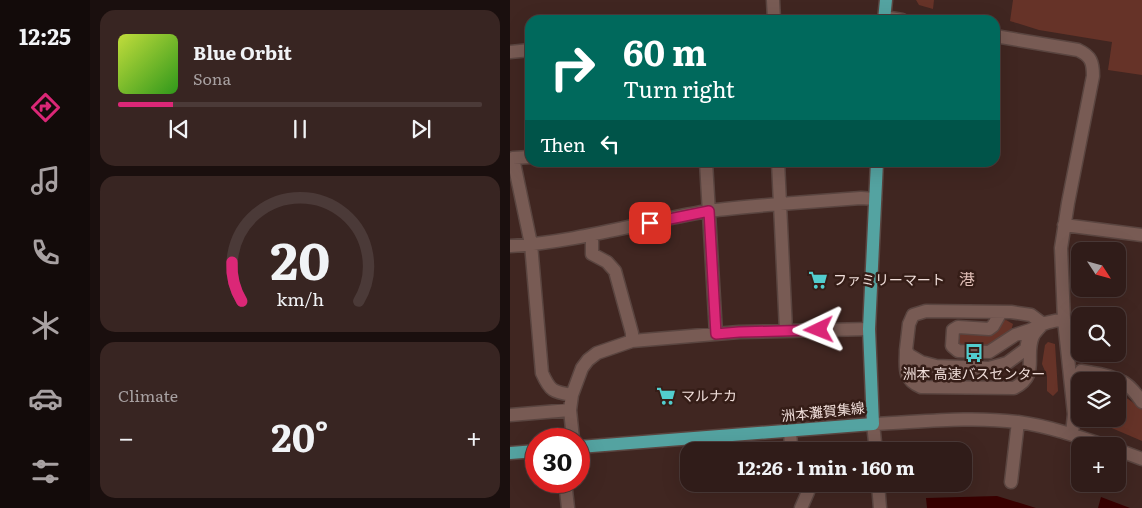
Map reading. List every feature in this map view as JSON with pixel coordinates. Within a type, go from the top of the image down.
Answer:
[{"type":"main road","points":[[884,15],[886,0]]},
{"type":"main road","name":"洲本灘賀集線","points":[[590,447],[873,424],[869,329],[877,167]]},
{"type":"main road","points":[[510,454],[525,452]]},
{"type":"street","points":[[773,0],[774,15]]},
{"type":"street","points":[[1000,37],[1078,50],[1085,53],[1092,60],[1093,65],[1093,76],[1061,248],[1064,320],[1074,414],[1072,434]]},
{"type":"street","points":[[510,52],[525,50]]},
{"type":"street","points":[[525,157],[513,158],[531,244],[542,374],[547,386],[557,392],[572,395]]},
{"type":"street","points":[[706,167],[716,334]]},
{"type":"street","points":[[778,167],[786,331]]},
{"type":"street","points":[[510,246],[592,235],[709,211],[861,198],[875,199]]},
{"type":"street","points":[[1064,225],[1142,235]]},
{"type":"street","points":[[592,235],[592,254],[607,262],[615,271],[632,333],[632,341]]},
{"type":"street","points":[[926,311],[1001,312],[1031,315],[1043,324],[1033,335],[1027,379],[1014,388],[921,387],[912,383],[907,375],[906,350],[909,324],[913,315],[926,311]]},
{"type":"street","points":[[1001,312],[993,326],[989,329],[958,327],[953,330],[952,346],[958,351],[989,352],[1015,335],[1053,320],[1064,320]]},
{"type":"street","points":[[572,428],[570,410],[572,395],[582,368],[597,353],[632,341],[739,332],[869,329]]},
{"type":"street","points":[[906,350],[921,362],[936,366],[989,368],[1007,363],[1026,349],[1030,330]]},
{"type":"street","points":[[1080,371],[1100,374],[1123,382],[1130,387],[1142,402]]},
{"type":"street","points":[[510,415],[570,410]]},
{"type":"street","points":[[875,442],[873,424],[983,420],[1018,422],[1080,437]]},
{"type":"street","points":[[1011,482],[1018,422]]},
{"type":"street","points":[[790,431],[791,442]]},
{"type":"street","points":[[1126,453],[1142,459]]},
{"type":"street","points":[[801,508],[808,492]]},
{"type":"street","points":[[879,492],[880,508]]},
{"type":"street","points":[[567,493],[568,508]]},
{"type":"shaded area","points":[[916,0],[934,0],[933,9],[919,5]]},
{"type":"shaded area","points":[[1013,0],[1142,0],[1142,75],[1108,70],[1112,42],[1039,30],[1010,21]]},
{"type":"shaded area","points":[[1006,320],[1013,324],[1011,331],[987,346],[959,345],[958,333]]},
{"type":"shaded area","points":[[1048,342],[1055,344],[1058,391],[1053,396],[1047,391],[1047,376],[1042,364],[1045,345]]},
{"type":"shaded area","points":[[1126,398],[1142,409],[1142,441],[1109,427],[1126,427]]},
{"type":"shaded area","points":[[997,496],[1036,508],[927,508],[926,498]]},
{"type":"shaded area","points":[[1101,497],[1130,508],[1098,508]]},
{"type":"place","name":"ファミリーマート","points":[[818,280]]},
{"type":"place","name":"洲本 高速バスセンター","points":[[974,353]]},
{"type":"place","name":"マルナカ","points":[[666,396]]},
{"type":"district","name":"港","points":[[967,279]]},
{"type":"route","points":[[650,223],[709,211],[716,334],[819,330]]}]
